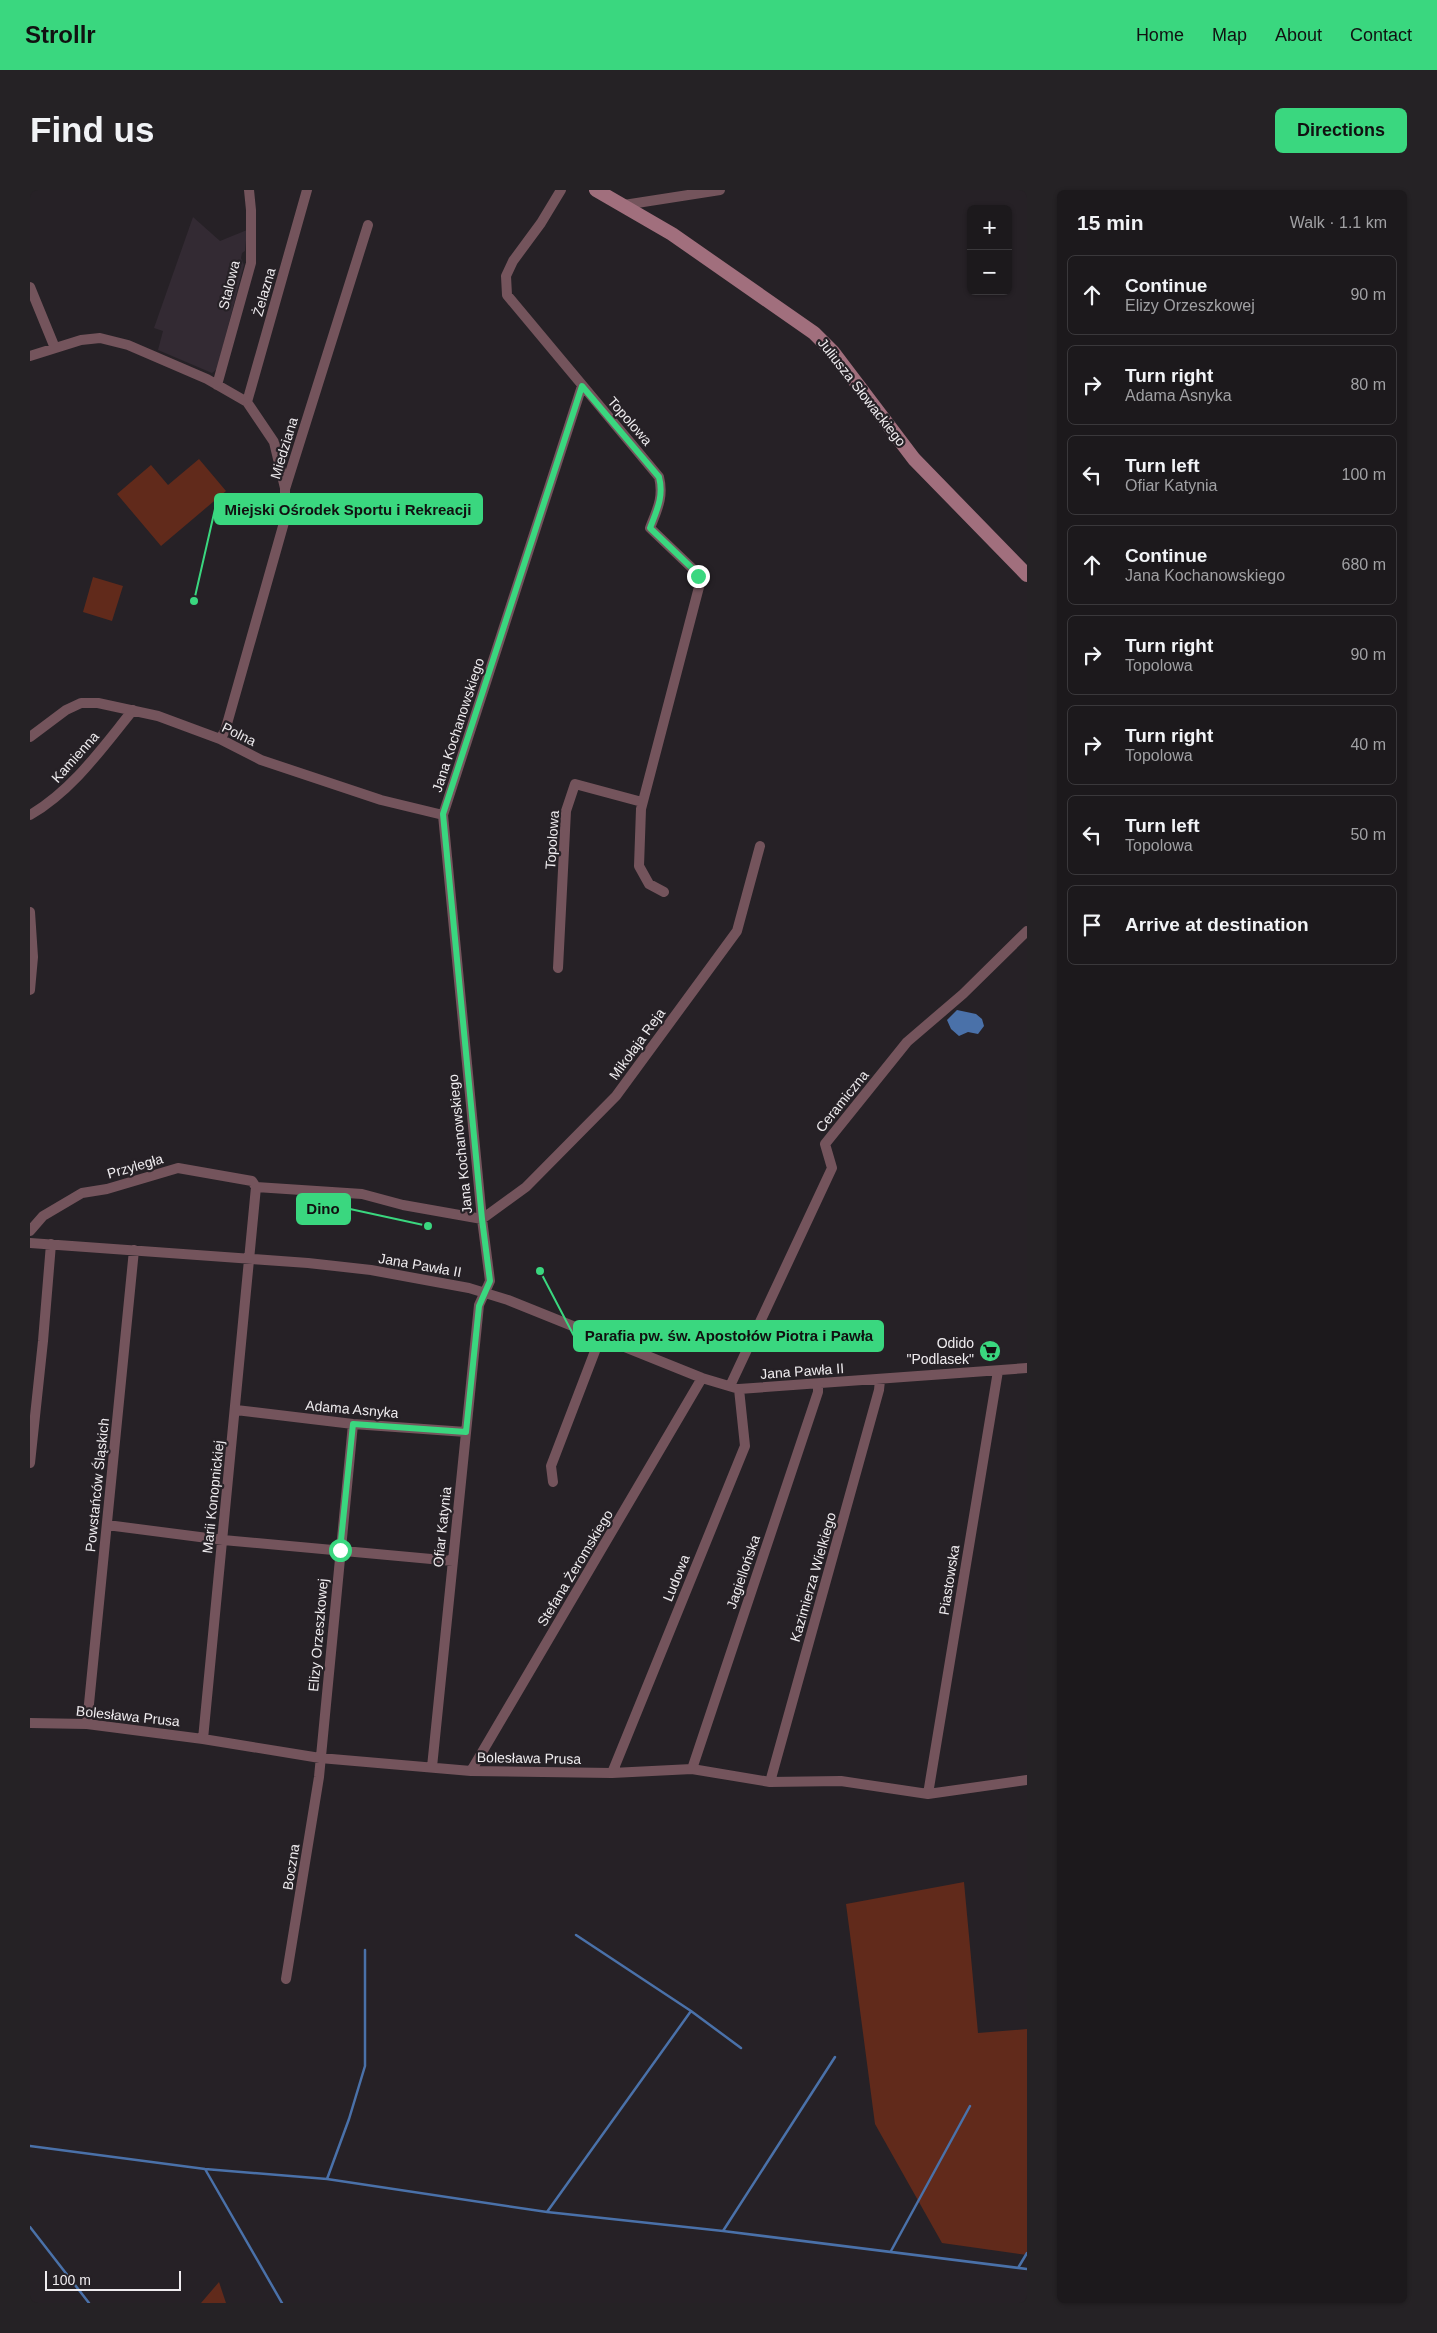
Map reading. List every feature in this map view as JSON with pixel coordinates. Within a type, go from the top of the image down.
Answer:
[{"type":"street","name":"Stalowa","points":[[217,385],[250,263],[251,210],[248,190]]},
{"type":"street","name":"Żelazna","points":[[247,402],[308,190]]},
{"type":"street","name":"Topolowa","points":[[561,190],[513,261],[506,276],[506,289],[511,302],[659,477],[662,488],[661,500],[650,528],[694,570],[699,587],[642,802],[639,866],[649,884],[664,892]]},
{"type":"street","name":"Juliusza Słowackiego","points":[[596,190],[672,234],[814,333],[838,359],[914,459],[1027,576]]},
{"type":"street","points":[[624,205],[720,190]]},
{"type":"street","name":"Miedziana","points":[[220,739],[225,732],[285,519],[285,489],[368,225]]},
{"type":"street","points":[[30,287],[54,348]]},
{"type":"street","points":[[30,356],[90,338],[108,339],[160,358],[217,385],[247,402],[274,442],[285,489]]},
{"type":"street","name":"Jana Kochanowskiego","points":[[485,1292],[490,1281],[482,1219],[443,814],[582,386]]},
{"type":"street","name":"Polna","points":[[30,737],[66,710],[81,703],[98,702],[158,716],[220,739],[261,760],[381,800],[443,814]]},
{"type":"street","name":"Kamienna","points":[[30,815],[47,805],[74,781],[133,710]]},
{"type":"street","name":"Topolowa","points":[[558,968],[566,811],[575,784],[642,802]]},
{"type":"street","name":"Mikołaja Reja","points":[[482,1219],[526,1187],[616,1096],[737,931],[760,846]]},
{"type":"street","points":[[30,912],[33,957],[30,990]]},
{"type":"street","name":"Ceramiczna","points":[[734,1387],[832,1168],[825,1144],[907,1042],[962,994],[1027,931]]},
{"type":"street","name":"Przyległa","points":[[30,1231],[43,1216],[82,1193],[107,1189],[178,1168],[252,1181],[256,1187],[362,1194],[403,1205],[482,1219]]},
{"type":"street","points":[[250,1258],[248,1248],[256,1187]]},
{"type":"street","name":"Jana Pawła II","points":[[30,1243],[250,1258],[371,1270],[485,1292],[702,1378],[734,1387],[880,1380],[1027,1368]]},
{"type":"street","points":[[30,1463],[34,1396],[51,1244]]},
{"type":"street","name":"Powstańców Śląskich","points":[[87,1724],[134,1250]]},
{"type":"street","name":"Marii Konopnickiej","points":[[203,1739],[250,1258]]},
{"type":"street","name":"Ofiar Katynia","points":[[432,1767],[479,1306],[485,1292]]},
{"type":"street","points":[[553,1482],[551,1466],[600,1338]]},
{"type":"street","name":"Piastowska","points":[[928,1794],[998,1371]]},
{"type":"street","name":"Stefana Żeromskiego","points":[[471,1772],[702,1378]]},
{"type":"street","name":"Kazimierza Wielkiego","points":[[770,1782],[880,1390],[880,1380]]},
{"type":"street","name":"Jagiellońska","points":[[692,1769],[784,1497],[818,1392],[818,1384]]},
{"type":"street","name":"Ludowa","points":[[612,1773],[745,1446],[734,1387]]},
{"type":"street","name":"Adama Asnyka","points":[[236,1410],[353,1424],[466,1432]]},
{"type":"street","name":"Elizy Orzeszkowej","points":[[320,1758],[353,1424]]},
{"type":"street","points":[[107,1525],[223,1540],[453,1561]]},
{"type":"street","name":"Bolesława Prusa","points":[[30,1723],[87,1724],[203,1739],[320,1758],[471,1772],[612,1773],[692,1769],[770,1782],[841,1781],[928,1794],[1027,1780]]},
{"type":"street","name":"Boczna","points":[[286,1979],[320,1758]]},
{"type":"shaded area","points":[[193,217],[220,241],[247,230],[245,251],[242,253],[241,258],[244,265],[217,369],[212,373],[158,350],[163,331],[154,328]]},
{"type":"shaded area","points":[[199,459],[226,491],[161,546],[117,494],[151,465],[168,485]]},
{"type":"shaded area","points":[[93,577],[123,586],[112,621],[83,612]]},
{"type":"shaded area","points":[[964,1882],[978,2033],[1027,2029],[1027,2255],[942,2243],[875,2124],[846,1904]]},
{"type":"shaded area","points":[[219,2282],[226,2303],[201,2303]]},
{"type":"water","points":[[957,1010],[976,1014],[982,1019],[984,1026],[978,1034],[968,1032],[959,1036],[951,1029],[947,1020]]},
{"type":"waterway","points":[[576,1935],[691,2011]]},
{"type":"waterway","points":[[327,2179],[349,2119],[365,2066],[365,1950]]},
{"type":"waterway","points":[[547,2212],[691,2011],[741,2048]]},
{"type":"waterway","points":[[723,2231],[835,2057]]},
{"type":"waterway","points":[[891,2251],[970,2106]]},
{"type":"waterway","points":[[30,2146],[205,2169],[327,2179],[547,2212],[723,2231],[1027,2269]]},
{"type":"waterway","points":[[205,2169],[282,2303]]},
{"type":"waterway","points":[[30,2227],[89,2303]]},
{"type":"waterway","points":[[1018,2268],[1027,2253]]},
{"type":"place","name":"Miejski Ośrodek Sportu i Rekreacji","points":[[194,601]]},
{"type":"place","name":"Dino","points":[[428,1226]]},
{"type":"place","name":"Parafia pw. św. Apostołów Piotra i Pawła","points":[[540,1271]]},
{"type":"place","name":"Odido \"Podlasek\"","points":[[990,1351]]},
{"type":"route","points":[[340,1550],[353,1424],[466,1432],[479,1306],[490,1281],[456,964],[443,814],[582,386],[659,477],[662,488],[661,500],[650,528],[698,576]]}]
